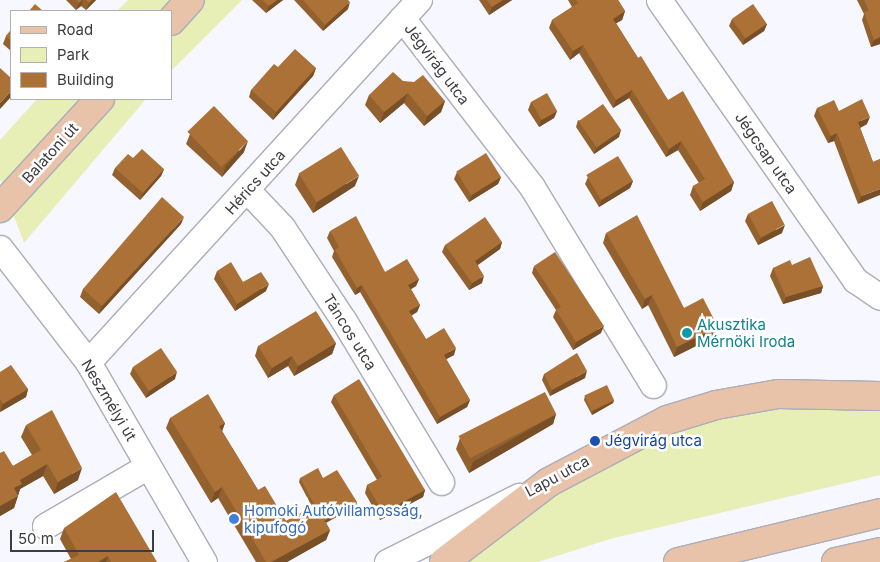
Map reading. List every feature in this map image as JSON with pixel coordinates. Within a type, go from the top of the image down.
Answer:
[{"type":"main road","points":[[172,20],[190,0]]},
{"type":"main road","name":"Balatoni út","points":[[0,208],[99,100]]},
{"type":"main road","name":"Lapu utca","points":[[548,482],[667,420],[716,405],[778,394],[880,396]]},
{"type":"main road","points":[[444,562],[548,482]]},
{"type":"main road","points":[[678,562],[880,513]]},
{"type":"main road","points":[[836,562],[880,552]]},
{"type":"street","name":"Hérics utca","points":[[88,362],[248,191],[419,0]]},
{"type":"street","name":"Jégcsap utca","points":[[659,0],[872,293]]},
{"type":"street","name":"Jégvirág utca","points":[[402,18],[532,187],[653,385]]},
{"type":"street","name":"Táncos utca","points":[[248,191],[282,227],[344,321],[441,482]]},
{"type":"street","name":"Neszmélyi út","points":[[0,248],[88,362],[204,562]]},
{"type":"street","points":[[45,526],[148,466]]},
{"type":"street","name":"Lapu utca","points":[[387,562],[548,482]]},
{"type":"green space","points":[[128,0],[242,0],[172,70],[172,10],[118,10]]},
{"type":"green space","points":[[36,100],[145,100],[24,243],[0,179],[0,140]]},
{"type":"green space","points":[[880,396],[880,475],[610,539],[538,562],[444,562],[549,482],[716,405]]},
{"type":"building","points":[[262,0],[277,0],[269,6]]},
{"type":"building","points":[[303,0],[348,0],[350,2],[325,25]]},
{"type":"building","points":[[487,0],[503,0],[492,7]]},
{"type":"building","points":[[576,0],[618,0],[625,11],[613,19],[638,58],[641,56],[668,100],[683,91],[734,182],[703,202],[693,186],[705,179],[681,141],[669,149],[632,90],[616,100],[583,45],[573,51],[552,20],[578,3]]},
{"type":"building","points":[[864,0],[880,0],[880,37],[874,40],[864,12],[869,11]]},
{"type":"building","points":[[35,4],[42,10],[30,10]]},
{"type":"building","points":[[753,4],[767,24],[745,39],[732,19]]},
{"type":"building","points":[[10,31],[10,40],[6,36]]},
{"type":"building","points":[[295,49],[316,68],[276,112],[251,90],[274,64],[278,67]]},
{"type":"building","points":[[0,68],[10,77],[10,92],[0,103]]},
{"type":"building","points":[[393,72],[403,81],[414,82],[423,75],[445,101],[427,116],[408,93],[384,112],[369,95]]},
{"type":"building","points":[[547,93],[557,111],[541,120],[531,102]]},
{"type":"building","points":[[862,99],[870,117],[858,122],[873,162],[880,159],[880,189],[861,196],[837,133],[831,136],[817,108],[834,100],[839,111]]},
{"type":"building","points":[[603,104],[621,130],[597,147],[578,121]]},
{"type":"building","points":[[214,106],[248,141],[221,167],[187,132]]},
{"type":"building","points":[[341,147],[359,176],[317,202],[299,173]]},
{"type":"building","points":[[142,149],[164,169],[143,193],[115,168],[128,154],[133,158]]},
{"type":"building","points":[[486,153],[501,177],[471,195],[456,172]]},
{"type":"building","points":[[618,156],[633,181],[601,200],[586,175]]},
{"type":"building","points":[[162,197],[184,217],[102,306],[83,289]]},
{"type":"building","points":[[772,201],[785,225],[761,238],[748,214]]},
{"type":"building","points":[[637,215],[684,308],[703,298],[718,327],[677,347],[652,295],[645,299],[606,233]]},
{"type":"building","points":[[356,216],[385,272],[407,259],[419,279],[408,285],[420,305],[409,311],[426,339],[444,328],[456,348],[444,355],[470,400],[440,417],[362,285],[357,288],[335,250],[339,247],[330,231]]},
{"type":"building","points":[[485,217],[502,242],[475,261],[484,276],[472,283],[445,245]]},
{"type":"building","points":[[555,252],[604,326],[576,342],[556,310],[561,307],[534,266]]},
{"type":"building","points":[[810,257],[823,286],[786,297],[773,268],[790,260],[792,265]]},
{"type":"building","points":[[231,262],[243,282],[261,272],[269,284],[237,304],[217,271]]},
{"type":"building","points":[[316,311],[336,343],[298,366],[292,356],[272,368],[258,346]]},
{"type":"building","points":[[161,348],[177,372],[149,391],[133,367]]},
{"type":"building","points":[[577,353],[587,371],[552,390],[544,374]]},
{"type":"building","points":[[11,365],[28,389],[3,404],[0,399],[0,372]]},
{"type":"building","points":[[359,379],[425,490],[383,513],[367,485],[382,477],[334,395]]},
{"type":"building","points":[[607,385],[614,400],[592,411],[584,396]]},
{"type":"building","points":[[545,392],[556,414],[470,458],[459,436]]},
{"type":"building","points":[[208,394],[225,423],[219,426],[258,490],[265,486],[286,521],[316,505],[330,530],[271,562],[266,562],[222,487],[215,492],[170,418]]},
{"type":"building","points":[[52,410],[82,468],[58,482],[47,464],[20,480],[22,484],[14,488],[18,496],[0,506],[0,453],[4,451],[13,466],[41,450],[26,425]]},
{"type":"building","points":[[318,468],[323,478],[337,470],[357,502],[325,520],[300,478]]},
{"type":"building","points":[[116,492],[157,562],[111,562],[108,556],[98,562],[64,562],[79,555],[64,528]]},
{"type":"place","name":"Akusztika Mérnöki Iroda","points":[[687,333]]},
{"type":"place","name":"Jégvirág utca","points":[[595,441]]},
{"type":"place","name":"Homoki Autóvillamosság, kipufogó","points":[[234,519]]}]
